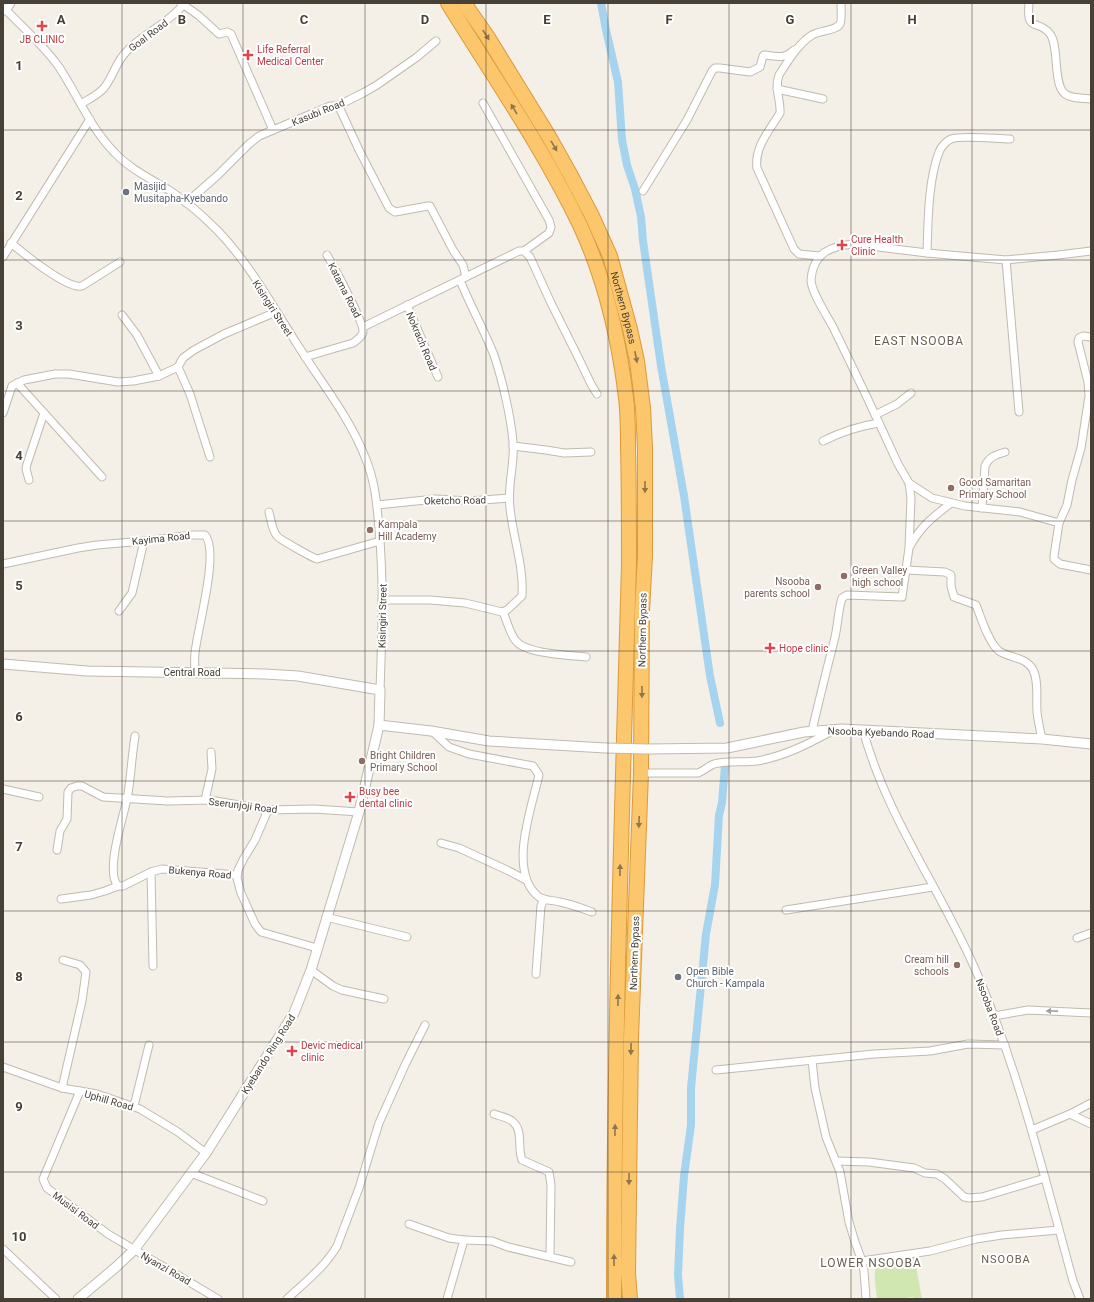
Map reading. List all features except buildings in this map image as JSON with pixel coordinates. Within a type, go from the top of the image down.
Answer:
[{"type":"highway","name":"Northern Bypass","points":[[448,3],[549,166],[580,226],[595,263],[609,305],[627,399],[629,493],[628,565],[614,1184],[614,1299]]},
{"type":"highway","name":"Northern Bypass","points":[[464,3],[487,36],[548,135],[572,176],[588,209],[610,256],[637,361],[646,448],[645,556],[642,611],[641,773],[631,1054],[628,1265],[630,1299]]},
{"type":"street","points":[[5,9],[11,3]]},
{"type":"street","points":[[643,191],[687,120],[712,71],[715,68],[750,72],[760,67],[763,56],[779,58],[785,57],[803,42],[819,32],[837,28],[842,22],[841,3]]},
{"type":"street","points":[[1029,3],[1028,15],[1032,24],[1043,28],[1050,33],[1053,38],[1056,68],[1061,89],[1064,94],[1091,98]]},
{"type":"street","points":[[182,4],[198,15],[219,34],[227,32],[231,34],[273,130]]},
{"type":"street","name":"Goal Road","points":[[81,104],[98,94],[103,89],[120,59],[132,46],[154,28],[172,18],[182,4]]},
{"type":"street","name":"Kisingiri Street","points":[[5,9],[32,35],[52,58],[107,145],[120,159],[172,192],[186,203],[216,230],[233,249],[348,423],[370,468],[377,505],[382,600],[380,690]]},
{"type":"street","name":"Kasubi Road","points":[[186,203],[254,140],[273,130],[330,106],[337,106],[363,93],[377,85],[436,42]]},
{"type":"street","points":[[803,42],[779,75],[776,82],[780,113],[756,155],[757,168],[794,249],[799,254],[819,256]]},
{"type":"street","points":[[777,89],[823,99]]},
{"type":"street","points":[[363,327],[518,251],[524,251],[549,233],[551,227],[549,220],[483,103]]},
{"type":"street","points":[[337,106],[389,208],[395,212],[430,206],[453,250],[463,265],[463,278],[494,355],[509,416],[513,446],[508,498],[511,524],[517,544],[520,564],[522,594],[522,597],[504,612]]},
{"type":"street","points":[[3,257],[90,119]]},
{"type":"street","points":[[927,253],[933,177],[939,151],[945,143],[952,138],[1010,139]]},
{"type":"street","points":[[11,244],[45,269],[75,286],[82,286],[120,262]]},
{"type":"street","points":[[812,731],[835,636],[842,598],[847,595],[902,597],[909,548],[911,498],[908,483],[833,327],[813,290],[811,279],[815,263],[819,256],[826,251],[842,245],[854,244],[927,253],[1006,260],[1091,251]]},
{"type":"street","points":[[524,251],[530,257],[551,303],[597,394]]},
{"type":"street","name":"Katama Road","points":[[305,358],[353,343],[362,335],[363,327],[327,255]]},
{"type":"street","points":[[1006,260],[1019,412]]},
{"type":"street","name":"Nokrach Road","points":[[407,305],[438,376]]},
{"type":"street","points":[[3,413],[12,386],[28,378],[55,374],[69,374],[118,382],[159,376],[178,367],[183,358],[194,350],[224,334],[276,312]]},
{"type":"street","points":[[122,315],[139,339],[159,376]]},
{"type":"street","points":[[1091,337],[1083,336],[1079,338],[1078,342],[1088,382],[1089,396],[1081,448],[1067,505],[1059,523],[1054,556],[1054,559],[1060,564],[1091,570]]},
{"type":"street","points":[[178,367],[190,394],[210,457]]},
{"type":"street","points":[[17,383],[102,477]]},
{"type":"street","points":[[875,415],[897,404],[911,393]]},
{"type":"street","points":[[29,480],[26,469],[27,464],[44,413]]},
{"type":"street","points":[[823,442],[847,430],[879,423]]},
{"type":"street","points":[[513,446],[564,453],[591,452]]},
{"type":"street","points":[[982,508],[984,474],[987,461],[992,456],[1005,452]]},
{"type":"street","points":[[908,483],[932,498],[950,503],[1020,512],[1059,523]]},
{"type":"street","name":"Oketcho Road","points":[[377,505],[435,499],[470,501],[508,498]]},
{"type":"street","points":[[909,548],[922,528],[931,518],[950,503]]},
{"type":"street","points":[[269,512],[275,534],[278,539],[302,550],[313,558],[318,559],[380,541]]},
{"type":"street","name":"Kayima Road","points":[[3,564],[78,548],[120,542],[144,541],[202,534],[207,537],[209,542],[210,569],[195,654],[195,672]]},
{"type":"street","points":[[119,611],[132,593],[144,541]]},
{"type":"street","points":[[906,570],[945,572],[951,574],[951,586],[954,597],[976,604],[990,640],[998,650],[1007,656],[1021,659],[1033,669],[1036,685],[1037,714],[1042,739]]},
{"type":"street","points":[[382,600],[430,600],[465,603],[504,612]]},
{"type":"street","points":[[504,612],[513,637],[520,646],[534,651],[586,657]]},
{"type":"street","name":"Central Road","points":[[3,664],[87,671],[195,672],[298,676],[380,690]]},
{"type":"street","name":"Kyebando Ring Road","points":[[78,1299],[134,1250],[206,1153],[294,1013],[311,970],[359,812],[379,725],[380,690]]},
{"type":"street","points":[[379,725],[431,731],[449,748],[470,754],[533,766],[539,775],[527,823],[523,851],[526,880]]},
{"type":"street","points":[[641,773],[698,772],[704,771],[712,765],[730,761],[758,761],[782,755],[805,746],[833,730]]},
{"type":"street","name":"Nsooba Kyebando Road","points":[[431,731],[489,741],[648,749],[727,748],[812,731],[833,730],[863,730],[1042,739],[1091,744]]},
{"type":"street","name":"Nsooba Road","points":[[863,730],[872,759],[892,806],[971,960],[994,1016],[1032,1130],[1073,1281],[1080,1299]]},
{"type":"street","points":[[118,886],[114,872],[114,852],[127,799],[135,736]]},
{"type":"street","points":[[205,800],[212,769],[211,752]]},
{"type":"street","name":"Sserunjoji Road","points":[[57,850],[60,831],[67,819],[67,796],[69,790],[80,785],[99,796],[127,799],[179,801],[205,800],[221,801],[268,810],[314,809],[359,812]]},
{"type":"street","points":[[3,789],[39,797]]},
{"type":"street","points":[[268,810],[237,875],[241,893],[254,924],[261,932],[317,948]]},
{"type":"street","points":[[441,843],[459,848],[509,870],[526,880],[539,897],[579,907],[592,912]]},
{"type":"street","name":"Bukenya Road","points":[[60,899],[91,895],[118,886],[124,886],[150,872],[157,870],[169,869],[237,875]]},
{"type":"street","points":[[150,872],[153,966]]},
{"type":"street","points":[[786,910],[933,887]]},
{"type":"street","points":[[536,974],[541,906],[544,899]]},
{"type":"street","points":[[326,917],[407,937]]},
{"type":"street","points":[[1077,938],[1091,932]]},
{"type":"street","points":[[62,1088],[82,1001],[86,972],[80,965],[63,960]]},
{"type":"street","points":[[311,970],[333,986],[342,990],[384,999]]},
{"type":"street","points":[[994,1016],[1028,1010],[1091,1013]]},
{"type":"street","points":[[287,1299],[332,1255],[337,1246],[359,1188],[379,1123],[425,1025]]},
{"type":"street","points":[[716,1070],[874,1054],[930,1051],[968,1044],[1005,1046]]},
{"type":"street","points":[[134,1106],[149,1045]]},
{"type":"street","points":[[812,1060],[815,1088],[826,1137],[841,1177],[849,1222],[862,1261],[866,1299]]},
{"type":"street","name":"Uphill Road","points":[[3,1067],[62,1088],[110,1098],[134,1106],[178,1132],[206,1153]]},
{"type":"street","name":"Musisi Road","points":[[80,1091],[48,1166],[43,1179],[44,1184],[47,1188],[108,1234],[134,1250]]},
{"type":"street","points":[[1032,1130],[1070,1114],[1091,1103]]},
{"type":"street","points":[[494,1114],[511,1120],[516,1126],[519,1133],[522,1160],[549,1172],[550,1256]]},
{"type":"street","points":[[1070,1114],[1091,1124]]},
{"type":"street","points":[[836,1161],[869,1162],[914,1168],[925,1173],[937,1174],[945,1179],[964,1197],[969,1198],[986,1196],[1045,1178]]},
{"type":"street","points":[[191,1173],[262,1201]]},
{"type":"street","points":[[409,1224],[449,1238],[492,1241],[508,1247],[571,1262]]},
{"type":"street","points":[[862,1261],[930,1251],[1002,1234],[1059,1230]]},
{"type":"street","points":[[447,1299],[464,1240]]},
{"type":"street","points":[[3,1249],[56,1299]]},
{"type":"street","name":"Nyanzi Road","points":[[134,1250],[218,1299]]},
{"type":"green space","points":[[914,1255],[922,1299],[913,1299],[913,1297],[899,1299],[877,1299],[875,1270],[878,1261]]},
{"type":"waterway","points":[[601,3],[618,82],[622,140],[641,217],[643,241],[661,366],[684,496],[710,676],[720,723]]},
{"type":"waterway","points":[[680,1299],[678,1275],[680,1229],[684,1176],[691,1125],[691,1088],[706,934],[715,885],[719,815],[722,803],[725,765]]},
{"type":"place","name":"JB CLINIC","points":[[42,26]]},
{"type":"place","name":"Life Referral Medical Center","points":[[248,55]]},
{"type":"place","name":"Masijid Musitapha-Kyebando","points":[[126,192]]},
{"type":"place","name":"Cure Health Clinic","points":[[842,245]]},
{"type":"place","name":"Good Samaritan Primary School","points":[[951,488]]},
{"type":"place","name":"Kampala Hill Academy","points":[[370,530]]},
{"type":"place","name":"Green Valley high school","points":[[844,576]]},
{"type":"place","name":"Nsooba parents school","points":[[818,587]]},
{"type":"place","name":"Hope clinic","points":[[770,648]]},
{"type":"place","name":"Bright Children Primary School","points":[[362,761]]},
{"type":"place","name":"Busy bee dental clinic","points":[[350,797]]},
{"type":"place","name":"Cream hill schools","points":[[957,965]]},
{"type":"place","name":"Open Bible Church - Kampala","points":[[678,977]]},
{"type":"place","name":"Devic medical clinic","points":[[292,1051]]},
{"type":"district","name":"EAST NSOOBA","points":[[919,341]]},
{"type":"district","name":"NSOOBA","points":[[1006,1259]]},
{"type":"district","name":"LOWER NSOOBA","points":[[871,1263]]}]
